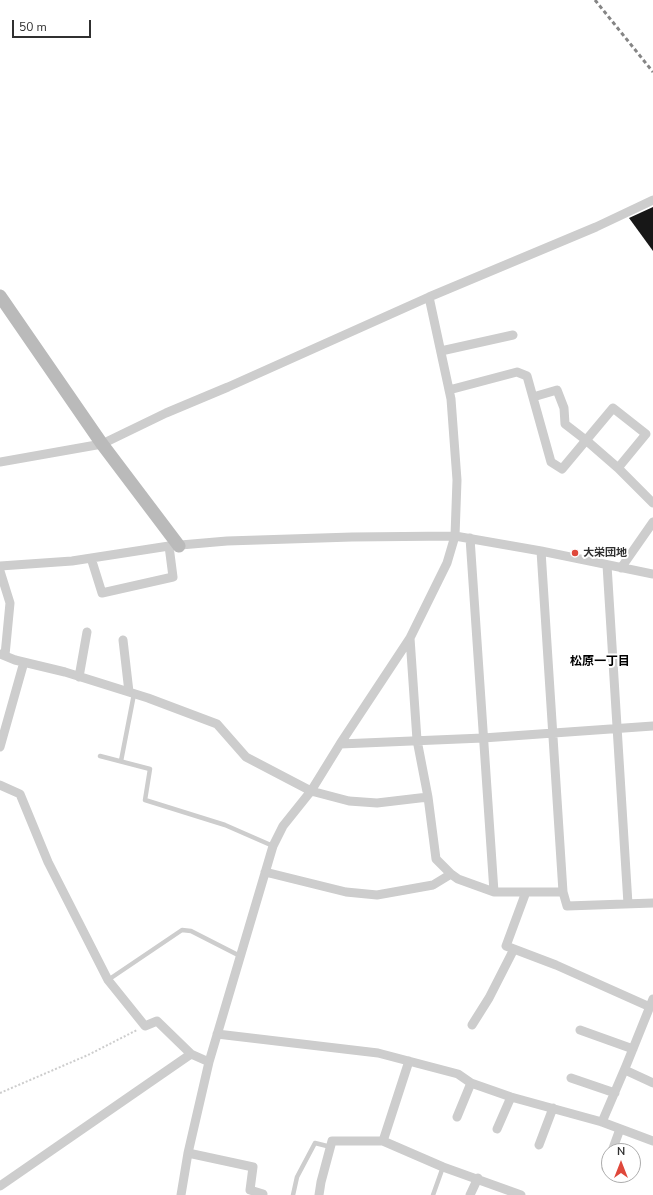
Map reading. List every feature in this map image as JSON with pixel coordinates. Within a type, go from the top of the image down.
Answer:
[{"type":"street","points":[[0,462],[102,444],[166,413],[653,200]]},
{"type":"street","points":[[0,296],[174,546],[173,577],[102,592],[91,558]]},
{"type":"street","points":[[181,1195],[188,1153],[209,1062],[273,846],[283,826],[311,791],[410,638],[447,563],[455,536],[457,480],[451,399],[429,297]]},
{"type":"street","points":[[441,351],[512,335]]},
{"type":"street","points":[[449,390],[517,372],[527,376],[551,462],[562,469],[587,441],[613,408],[646,434],[618,468]]},
{"type":"street","points":[[533,397],[556,390],[564,408],[565,424],[618,468],[653,503]]},
{"type":"street","points":[[621,568],[652,527]]},
{"type":"street","points":[[0,566],[72,561],[174,546],[235,540],[455,536],[541,551],[653,574]]},
{"type":"street","points":[[470,538],[494,892]]},
{"type":"street","points":[[541,551],[563,892],[567,906],[653,903]]},
{"type":"street","points":[[607,565],[628,904]]},
{"type":"street","points":[[0,571],[10,603],[2,655],[132,693],[217,724],[246,757],[311,791],[349,801],[377,803],[428,797]]},
{"type":"street","points":[[78,677],[87,632]]},
{"type":"street","points":[[410,638],[417,740],[428,797],[436,859],[458,879],[494,892],[563,892]]},
{"type":"street","points":[[123,640],[132,693]]},
{"type":"street","points":[[0,747],[24,662]]},
{"type":"street","points":[[340,744],[483,738],[653,726]]},
{"type":"street","points":[[0,785],[20,794],[48,862],[108,980],[145,1026],[157,1021],[191,1054],[209,1062]]},
{"type":"street","points":[[265,872],[346,892],[377,895],[433,885],[451,874]]},
{"type":"street","points":[[526,892],[506,946],[651,1003],[625,1070],[602,1122]]},
{"type":"street","points":[[472,1025],[489,998],[514,949]]},
{"type":"street","points":[[580,1030],[633,1049]]},
{"type":"street","points":[[217,1034],[378,1053],[458,1074],[471,1083],[602,1122],[653,1141]]},
{"type":"street","points":[[0,1186],[191,1054]]},
{"type":"street","points":[[383,1141],[409,1061]]},
{"type":"street","points":[[625,1070],[653,1083]]},
{"type":"street","points":[[571,1078],[614,1093]]},
{"type":"street","points":[[457,1118],[471,1083]]},
{"type":"street","points":[[497,1129],[511,1096]]},
{"type":"street","points":[[539,1145],[553,1108]]},
{"type":"street","points":[[615,1143],[620,1128]]},
{"type":"street","points":[[319,1195],[332,1141],[383,1141],[443,1166],[478,1178],[510,1193],[521,1195]]},
{"type":"street","points":[[188,1153],[254,1167],[250,1190],[263,1194]]},
{"type":"street","points":[[470,1195],[478,1178]]},
{"type":"lane","points":[[121,761],[132,693]]},
{"type":"lane","points":[[100,756],[150,769],[145,800],[225,825],[273,846]]},
{"type":"lane","points":[[108,980],[182,930],[191,931],[240,956]]},
{"type":"lane","points":[[294,1195],[297,1177],[315,1143],[331,1147]]},
{"type":"lane","points":[[433,1195],[443,1166]]},
{"type":"path","points":[[0,1093],[88,1055],[145,1026]]},
{"type":"building","points":[[653,207],[653,251],[629,218]]},
{"type":"railway","points":[[595,0],[653,72]]},
{"type":"place","name":"大栄団地","points":[[575,553]]},
{"type":"district","name":"松原一丁目","points":[[600,662]]}]
